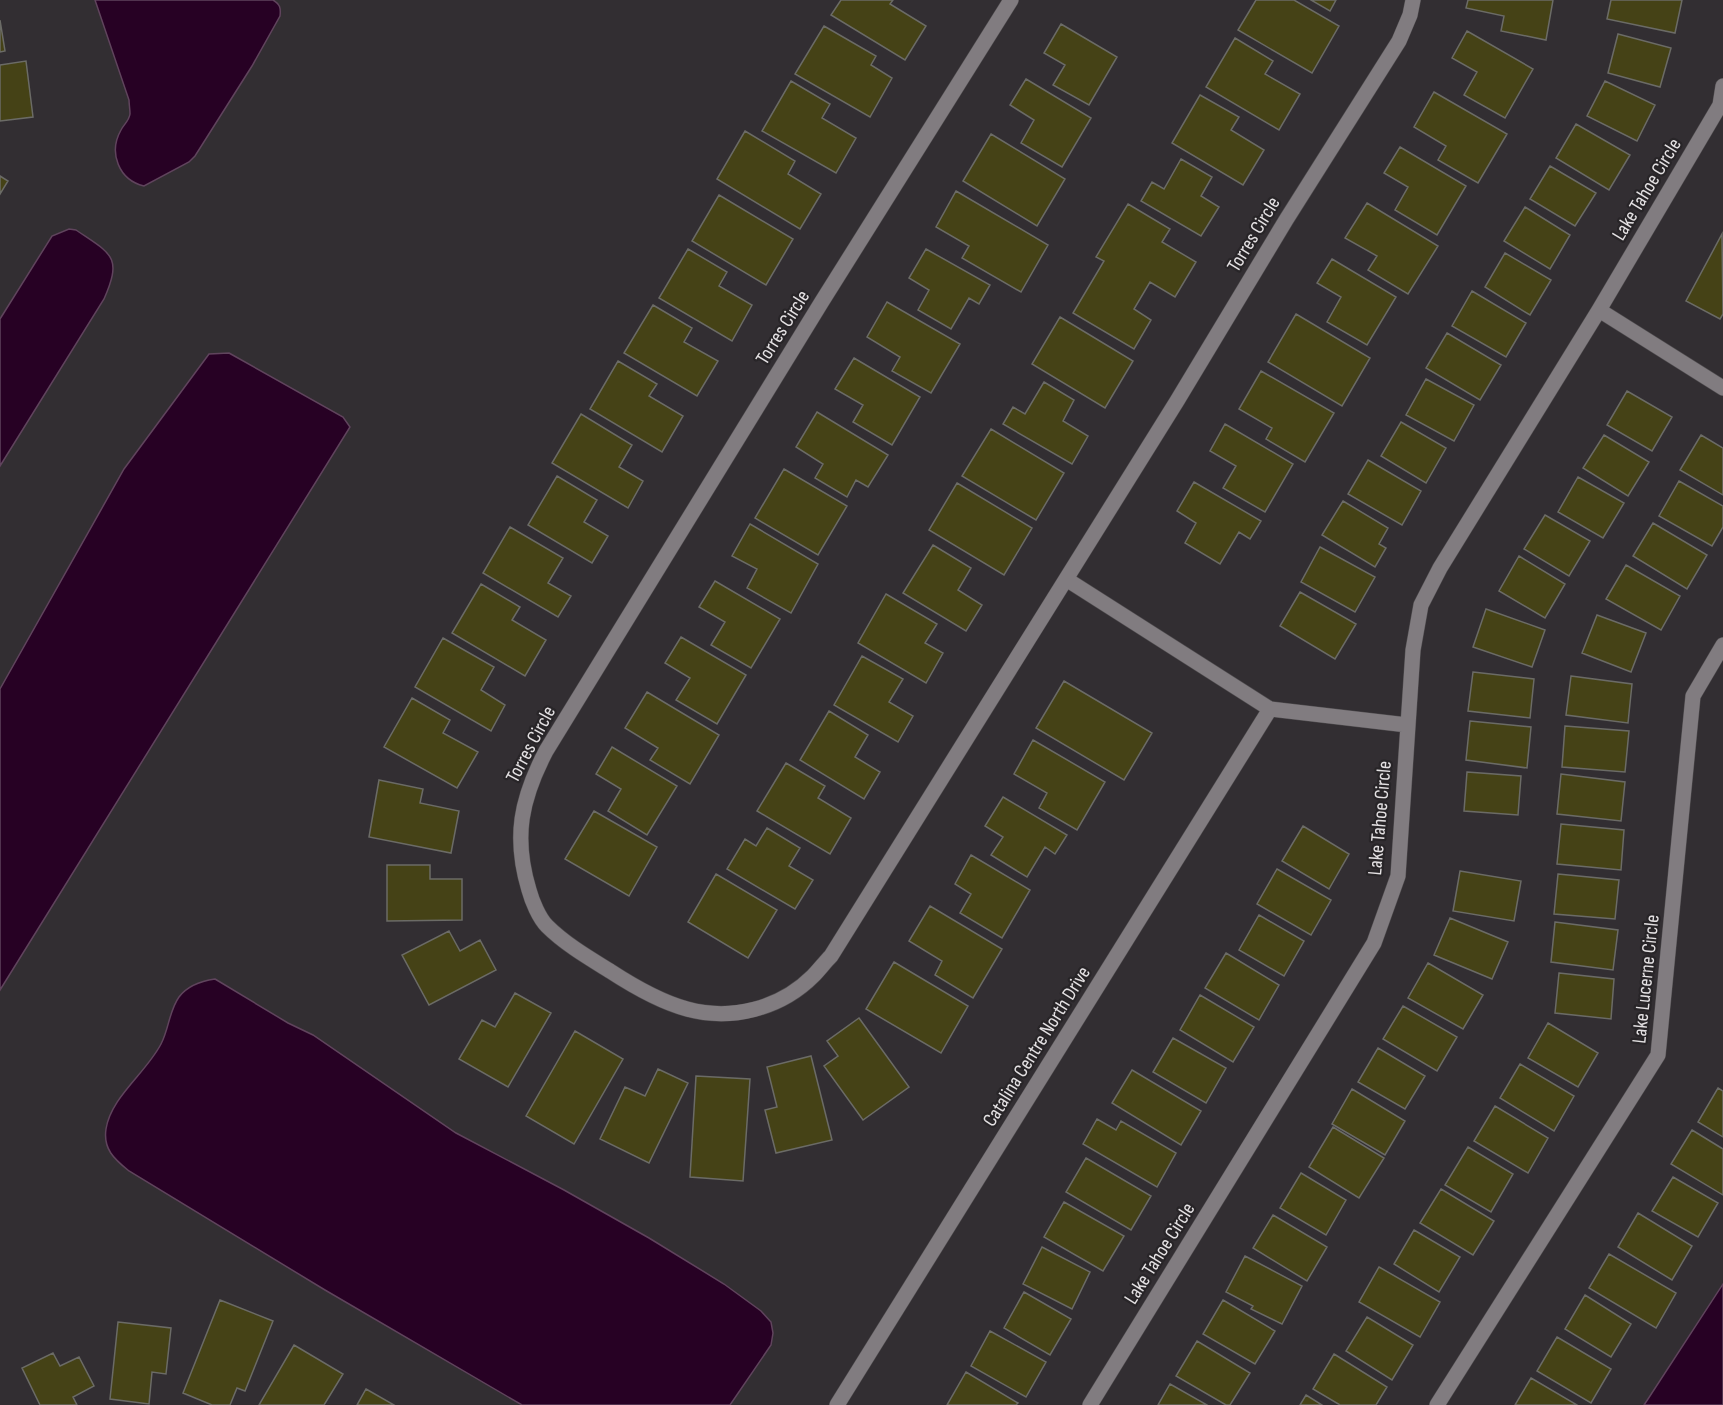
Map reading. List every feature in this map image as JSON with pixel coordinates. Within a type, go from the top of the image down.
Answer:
[{"type":"street","name":"Torres Circle","points":[[1011,0],[821,303],[546,751],[532,778],[522,807],[519,838],[522,868],[531,898],[546,925],[582,953],[620,978],[686,1009],[713,1014],[741,1013],[767,1006],[792,994],[831,956],[1399,41],[1410,15],[1413,0]]},
{"type":"street","name":"Lake Tahoe Circle","points":[[1090,1405],[1374,943],[1398,876],[1413,650],[1421,605],[1440,568],[1722,106],[1723,86]]},
{"type":"street","points":[[1599,310],[1723,388]]},
{"type":"street","points":[[1066,579],[1270,709],[1407,725]]},
{"type":"street","name":"Lake Lucerne Circle","points":[[1437,1405],[1658,1055],[1693,696],[1723,645]]},
{"type":"street","name":"Catalina Centre North Drive","points":[[837,1405],[1270,709]]},
{"type":"shaded area","points":[[95,0],[273,0],[280,8],[280,16],[252,66],[195,156],[189,162],[144,186],[128,178],[118,164],[117,139],[128,121],[129,100]]},
{"type":"shaded area","points":[[69,229],[76,230],[88,238],[110,257],[113,273],[110,285],[104,299],[0,466],[0,319],[52,236]]},
{"type":"shaded area","points":[[229,353],[343,417],[350,427],[0,990],[0,689],[124,469],[209,354]]},
{"type":"shaded area","points":[[215,979],[288,1023],[313,1035],[456,1133],[649,1238],[724,1284],[761,1311],[771,1322],[773,1333],[771,1345],[730,1405],[522,1405],[325,1290],[124,1167],[114,1158],[106,1142],[109,1117],[122,1096],[155,1055],[179,997],[195,984]]},
{"type":"shaded area","points":[[1723,1284],[1723,1405],[1644,1405],[1648,1399]]},
{"type":"building","points":[[841,0],[893,0],[890,4],[926,26],[905,60],[831,15]]},
{"type":"building","points":[[1256,0],[1294,0],[1339,26],[1312,73],[1238,30]]},
{"type":"building","points":[[1311,0],[1336,0],[1330,11]]},
{"type":"building","points":[[1468,0],[1553,0],[1546,40],[1501,31],[1504,16],[1466,8]]},
{"type":"building","points":[[1611,0],[1682,0],[1675,33],[1607,19]]},
{"type":"building","points":[[0,20],[5,51],[0,52]]},
{"type":"building","points":[[1061,24],[1117,57],[1089,105],[1053,85],[1065,65],[1044,53]]},
{"type":"building","points":[[824,26],[876,56],[871,65],[892,78],[870,117],[795,74]]},
{"type":"building","points":[[1467,31],[1533,69],[1505,118],[1464,95],[1477,72],[1452,58]]},
{"type":"building","points":[[1618,34],[1671,48],[1660,87],[1608,73]]},
{"type":"building","points":[[1235,38],[1273,61],[1265,74],[1300,94],[1279,130],[1206,87]]},
{"type":"building","points":[[26,61],[33,117],[0,121],[0,65]]},
{"type":"building","points":[[1026,79],[1091,118],[1062,167],[1021,143],[1034,120],[1010,105]]},
{"type":"building","points":[[791,81],[830,104],[822,118],[856,138],[836,173],[762,131]]},
{"type":"building","points":[[1605,81],[1655,105],[1637,141],[1587,116]]},
{"type":"building","points":[[1434,92],[1507,134],[1478,183],[1438,160],[1446,146],[1414,127]]},
{"type":"building","points":[[1200,95],[1239,117],[1231,130],[1264,150],[1243,185],[1172,143]]},
{"type":"building","points":[[1576,124],[1630,155],[1609,190],[1556,158]]},
{"type":"building","points":[[745,131],[795,161],[788,174],[821,194],[800,229],[717,179]]},
{"type":"building","points":[[991,134],[1065,179],[1037,226],[963,181]]},
{"type":"building","points":[[1400,147],[1466,186],[1437,235],[1395,210],[1408,187],[1384,173]]},
{"type":"building","points":[[1181,159],[1212,177],[1201,196],[1219,207],[1201,236],[1141,201],[1152,182],[1164,189]]},
{"type":"building","points":[[1550,166],[1596,193],[1575,226],[1530,199]]},
{"type":"building","points":[[0,176],[8,181],[0,194]]},
{"type":"building","points":[[956,191],[1048,245],[1021,292],[962,258],[969,246],[936,227]]},
{"type":"building","points":[[719,195],[793,239],[766,285],[692,241]]},
{"type":"building","points":[[1367,203],[1438,246],[1408,294],[1368,270],[1377,256],[1345,238]]},
{"type":"building","points":[[1128,204],[1170,229],[1162,242],[1196,262],[1175,297],[1150,282],[1134,309],[1151,320],[1134,349],[1073,313],[1104,261],[1096,257]]},
{"type":"building","points":[[1525,207],[1570,235],[1550,269],[1504,241]]},
{"type":"building","points":[[1722,234],[1723,314],[1720,319],[1686,301]]},
{"type":"building","points":[[688,249],[727,272],[719,286],[752,305],[732,341],[659,298]]},
{"type":"building","points":[[926,249],[990,285],[979,304],[969,298],[951,329],[918,310],[929,290],[909,278]]},
{"type":"building","points":[[1505,253],[1551,280],[1530,315],[1485,287]]},
{"type":"building","points":[[1332,259],[1396,297],[1367,345],[1327,322],[1341,297],[1317,283]]},
{"type":"building","points":[[1472,291],[1526,323],[1506,357],[1452,326]]},
{"type":"building","points":[[887,302],[960,344],[931,393],[892,371],[900,357],[867,337]]},
{"type":"building","points":[[653,305],[692,328],[684,342],[718,361],[697,396],[624,353]]},
{"type":"building","points":[[1296,314],[1370,358],[1342,406],[1268,362]]},
{"type":"building","points":[[1060,317],[1133,361],[1105,408],[1032,364]]},
{"type":"building","points":[[1447,333],[1501,365],[1480,400],[1426,368]]},
{"type":"building","points":[[854,358],[920,397],[892,445],[853,422],[863,405],[835,389]]},
{"type":"building","points":[[618,361],[657,384],[649,396],[683,416],[662,452],[590,409]]},
{"type":"building","points":[[1261,371],[1334,413],[1305,462],[1266,439],[1272,428],[1239,409]]},
{"type":"building","points":[[1426,379],[1474,405],[1454,441],[1406,415]]},
{"type":"building","points":[[1044,382],[1074,400],[1063,421],[1088,436],[1072,464],[1003,424],[1013,407],[1025,414]]},
{"type":"building","points":[[1627,391],[1672,417],[1652,451],[1607,425]]},
{"type":"building","points":[[817,412],[888,455],[868,487],[856,480],[847,497],[815,478],[823,464],[796,447]]},
{"type":"building","points":[[581,414],[632,445],[619,467],[643,481],[628,508],[552,463]]},
{"type":"building","points":[[1401,422],[1446,448],[1426,483],[1381,456]]},
{"type":"building","points":[[1225,424],[1293,464],[1265,512],[1223,488],[1236,466],[1210,451]]},
{"type":"building","points":[[991,429],[1064,473],[1036,520],[962,476]]},
{"type":"building","points":[[1604,435],[1649,462],[1628,496],[1583,468]]},
{"type":"building","points":[[1701,435],[1723,448],[1723,495],[1680,470]]},
{"type":"building","points":[[1368,460],[1421,491],[1402,525],[1348,494]]},
{"type":"building","points":[[784,469],[847,506],[818,555],[755,518]]},
{"type":"building","points":[[557,476],[597,500],[584,522],[608,536],[592,563],[528,525]]},
{"type":"building","points":[[1578,477],[1624,503],[1603,538],[1558,512]]},
{"type":"building","points":[[1679,481],[1723,506],[1723,527],[1712,546],[1659,516]]},
{"type":"building","points":[[1194,482],[1261,521],[1250,539],[1239,532],[1220,564],[1185,543],[1196,523],[1177,511]]},
{"type":"building","points":[[957,483],[1032,528],[1004,575],[929,530]]},
{"type":"building","points":[[1343,501],[1388,528],[1379,544],[1386,548],[1375,567],[1322,535]]},
{"type":"building","points":[[1545,515],[1590,541],[1569,576],[1524,549]]},
{"type":"building","points":[[1653,523],[1707,555],[1687,589],[1633,556]]},
{"type":"building","points":[[750,524],[818,564],[791,613],[747,588],[757,569],[732,556]]},
{"type":"building","points":[[510,527],[563,558],[548,583],[571,596],[558,617],[483,573]]},
{"type":"building","points":[[933,545],[971,568],[958,590],[982,605],[966,631],[903,593]]},
{"type":"building","points":[[1320,547],[1375,577],[1355,612],[1301,582]]},
{"type":"building","points":[[1519,556],[1565,584],[1545,618],[1499,591]]},
{"type":"building","points":[[1626,565],[1680,596],[1661,630],[1606,599]]},
{"type":"building","points":[[715,581],[780,619],[751,668],[711,645],[725,622],[699,607]]},
{"type":"building","points":[[481,584],[520,607],[512,620],[546,640],[525,676],[452,633]]},
{"type":"building","points":[[1300,592],[1356,624],[1335,659],[1280,626]]},
{"type":"building","points":[[886,594],[937,624],[925,643],[943,653],[926,683],[858,643]]},
{"type":"building","points":[[1486,609],[1545,630],[1532,667],[1473,647]]},
{"type":"building","points":[[1597,615],[1646,633],[1631,672],[1582,653]]},
{"type":"building","points":[[681,637],[746,675],[717,724],[676,700],[690,678],[665,663]]},
{"type":"building","points":[[443,638],[494,667],[481,690],[505,705],[491,731],[415,687]]},
{"type":"building","points":[[862,656],[903,679],[889,702],[913,716],[898,742],[834,705]]},
{"type":"building","points":[[1473,672],[1534,679],[1530,718],[1468,711]]},
{"type":"building","points":[[1571,676],[1632,684],[1628,723],[1566,715]]},
{"type":"building","points":[[1064,681],[1152,733],[1124,780],[1036,728]]},
{"type":"building","points":[[647,692],[719,735],[690,784],[650,760],[658,748],[625,728]]},
{"type":"building","points":[[412,698],[450,720],[443,733],[478,752],[457,788],[384,747]]},
{"type":"building","points":[[829,711],[868,735],[855,757],[880,772],[864,799],[800,760]]},
{"type":"building","points":[[1470,721],[1531,727],[1527,768],[1466,760]]},
{"type":"building","points":[[1565,726],[1629,731],[1625,772],[1562,767]]},
{"type":"building","points":[[1033,740],[1105,782],[1077,830],[1039,808],[1047,793],[1014,774]]},
{"type":"building","points":[[612,747],[677,786],[647,835],[608,811],[621,789],[596,774]]},
{"type":"building","points":[[786,763],[825,786],[818,798],[851,818],[830,854],[757,811]]},
{"type":"building","points":[[1467,772],[1521,776],[1518,815],[1464,811]]},
{"type":"building","points":[[1561,774],[1625,782],[1621,821],[1557,814]]},
{"type":"building","points":[[379,780],[423,789],[420,803],[459,811],[451,853],[369,837]]},
{"type":"building","points":[[1003,797],[1067,835],[1055,854],[1045,847],[1027,877],[991,855],[1003,837],[985,826]]},
{"type":"building","points":[[594,811],[657,847],[629,896],[565,859]]},
{"type":"building","points":[[1561,824],[1624,830],[1621,870],[1557,864]]},
{"type":"building","points":[[1303,826],[1349,854],[1329,889],[1282,861]]},
{"type":"building","points":[[767,828],[800,848],[789,866],[813,880],[795,909],[727,869],[745,839],[756,846]]},
{"type":"building","points":[[971,855],[1030,890],[1002,938],[960,913],[971,894],[955,884]]},
{"type":"building","points":[[387,865],[430,865],[430,879],[462,879],[462,920],[387,921]]},
{"type":"building","points":[[1277,869],[1331,900],[1311,935],[1257,904]]},
{"type":"building","points":[[1460,871],[1521,881],[1514,921],[1453,911]]},
{"type":"building","points":[[716,874],[777,910],[748,958],[688,922]]},
{"type":"building","points":[[1558,874],[1619,880],[1615,919],[1554,914]]},
{"type":"building","points":[[930,906],[1002,949],[973,998],[935,975],[942,961],[909,941]]},
{"type":"building","points":[[1259,915],[1304,941],[1284,976],[1239,950]]},
{"type":"building","points":[[1450,918],[1508,942],[1492,979],[1434,955]]},
{"type":"building","points":[[1555,922],[1618,930],[1613,970],[1551,962]]},
{"type":"building","points":[[449,931],[460,951],[480,940],[496,970],[429,1005],[402,955]]},
{"type":"building","points":[[1226,953],[1279,985],[1259,1020],[1205,988]]},
{"type":"building","points":[[894,962],[968,1006],[941,1053],[866,1009]]},
{"type":"building","points":[[1428,963],[1483,995],[1463,1029],[1408,998]]},
{"type":"building","points":[[1559,973],[1614,979],[1611,1019],[1555,1013]]},
{"type":"building","points":[[515,993],[551,1013],[508,1087],[459,1059],[482,1020],[495,1027]]},
{"type":"building","points":[[1200,995],[1254,1027],[1233,1062],[1180,1030]]},
{"type":"building","points":[[1403,1006],[1457,1037],[1437,1071],[1383,1039]]},
{"type":"building","points":[[859,1018],[909,1087],[863,1120],[824,1066],[838,1056],[827,1041]]},
{"type":"building","points":[[1548,1023],[1598,1053],[1578,1087],[1528,1058]]},
{"type":"building","points":[[575,1031],[623,1059],[574,1144],[526,1116]]},
{"type":"building","points":[[1173,1038],[1226,1068],[1206,1103],[1153,1072]]},
{"type":"building","points":[[1378,1048],[1425,1076],[1405,1109],[1358,1082]]},
{"type":"building","points":[[811,1056],[832,1140],[776,1153],[765,1110],[777,1107],[767,1067]]},
{"type":"building","points":[[1520,1064],[1574,1096],[1554,1131],[1500,1098]]},
{"type":"building","points":[[658,1069],[688,1083],[649,1163],[600,1139],[625,1087],[645,1096]]},
{"type":"building","points":[[1132,1070],[1201,1111],[1181,1145],[1112,1103]]},
{"type":"building","points":[[696,1076],[750,1079],[743,1181],[690,1177]]},
{"type":"building","points":[[1718,1088],[1723,1091],[1723,1137],[1698,1122]]},
{"type":"building","points":[[1352,1089],[1405,1121],[1385,1155],[1332,1124]]},
{"type":"building","points":[[1495,1106],[1548,1138],[1528,1173],[1474,1141]]},
{"type":"building","points":[[1097,1119],[1116,1130],[1121,1121],[1176,1153],[1157,1187],[1083,1144]]},
{"type":"building","points":[[1333,1127],[1384,1158],[1359,1198],[1309,1167]]},
{"type":"building","points":[[1692,1130],[1723,1149],[1723,1195],[1671,1164]]},
{"type":"building","points":[[1468,1147],[1513,1174],[1491,1212],[1445,1185]]},
{"type":"building","points":[[1086,1158],[1151,1196],[1131,1230],[1066,1192]]},
{"type":"building","points":[[1301,1173],[1346,1200],[1326,1235],[1280,1208]]},
{"type":"building","points":[[1673,1177],[1718,1203],[1698,1237],[1652,1211]]},
{"type":"building","points":[[1441,1189],[1494,1221],[1473,1255],[1420,1223]]},
{"type":"building","points":[[1064,1202],[1124,1236],[1103,1271],[1044,1237]]},
{"type":"building","points":[[1638,1213],[1692,1246],[1672,1280],[1618,1247]]},
{"type":"building","points":[[1273,1215],[1327,1247],[1307,1281],[1253,1248]]},
{"type":"building","points":[[1414,1230],[1460,1257],[1439,1292],[1394,1264]]},
{"type":"building","points":[[1042,1247],[1090,1272],[1072,1309],[1023,1284]]},
{"type":"building","points":[[1609,1254],[1676,1293],[1656,1328],[1589,1288]]},
{"type":"building","points":[[1245,1256],[1302,1286],[1282,1324],[1251,1309],[1253,1306],[1226,1292]]},
{"type":"building","points":[[1379,1267],[1440,1302],[1420,1337],[1359,1302]]},
{"type":"building","points":[[1024,1292],[1071,1319],[1050,1355],[1004,1328]]},
{"type":"building","points":[[1585,1295],[1631,1324],[1611,1357],[1565,1329]]},
{"type":"building","points":[[220,1300],[273,1321],[245,1391],[237,1388],[230,1405],[212,1405],[183,1393]]},
{"type":"building","points":[[1223,1300],[1275,1331],[1255,1364],[1203,1334]]},
{"type":"building","points":[[1367,1317],[1413,1345],[1392,1380],[1346,1351]]},
{"type":"building","points":[[118,1322],[171,1328],[166,1374],[152,1372],[149,1404],[110,1399]]},
{"type":"building","points":[[990,1331],[1046,1362],[1026,1397],[971,1366]]},
{"type":"building","points":[[1557,1337],[1611,1369],[1591,1403],[1537,1371]]},
{"type":"building","points":[[1197,1341],[1250,1373],[1230,1405],[1226,1405],[1176,1376]]},
{"type":"building","points":[[294,1345],[343,1374],[324,1405],[259,1405]]},
{"type":"building","points":[[53,1353],[60,1366],[79,1357],[94,1386],[73,1397],[77,1405],[40,1405],[22,1368]]},
{"type":"building","points":[[1334,1354],[1387,1387],[1376,1405],[1340,1405],[1313,1389]]},
{"type":"building","points":[[966,1372],[1018,1403],[1016,1405],[947,1405]]},
{"type":"building","points":[[1531,1378],[1577,1405],[1515,1405]]},
{"type":"building","points":[[1170,1384],[1207,1405],[1158,1405]]},
{"type":"building","points":[[366,1389],[394,1405],[357,1405]]},
{"type":"building","points":[[1306,1395],[1322,1405],[1300,1405]]}]
